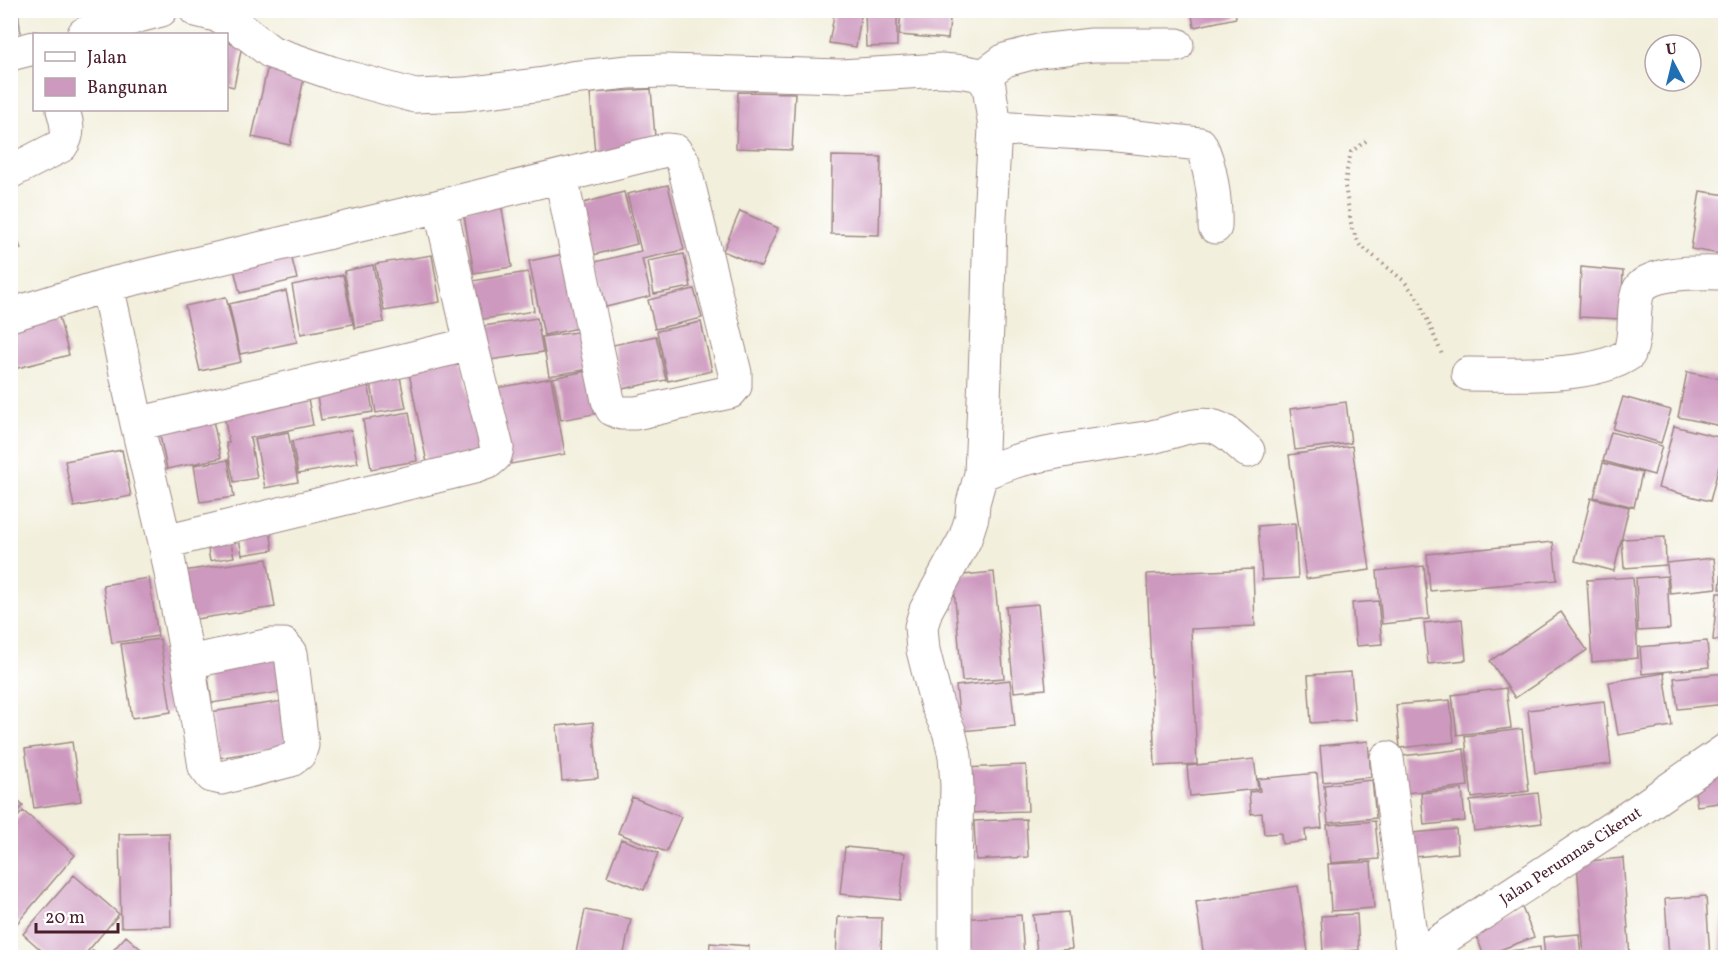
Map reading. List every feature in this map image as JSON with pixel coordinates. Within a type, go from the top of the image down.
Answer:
[{"type":"street","points":[[87,33],[161,10]]},
{"type":"street","points":[[196,10],[216,15],[240,28],[271,52],[332,73],[415,96],[465,94],[628,72],[842,76],[941,70],[965,72],[982,77],[988,86],[995,128],[981,474],[965,539],[926,610],[921,627],[923,650],[937,705],[949,730],[955,756],[957,786],[956,957]]},
{"type":"street","points":[[982,77],[1005,60],[1039,51],[1092,45],[1177,45]]},
{"type":"street","points":[[10,54],[33,48]]},
{"type":"street","points":[[10,172],[61,146],[66,140],[68,131],[63,111]]},
{"type":"street","points":[[995,128],[1117,135],[1200,144],[1205,153],[1216,212],[1215,227]]},
{"type":"street","points":[[10,315],[107,285],[666,150],[675,151],[680,156],[686,173],[735,373],[735,386],[730,392],[636,413],[621,413],[612,409],[608,400],[561,177]]},
{"type":"street","points":[[165,542],[474,467],[488,462],[495,456],[497,448],[494,432],[471,344],[440,206]]},
{"type":"street","points":[[1468,375],[1576,371],[1616,361],[1629,354],[1633,344],[1637,292],[1642,284],[1669,274],[1725,273]]},
{"type":"street","points":[[107,285],[165,542],[205,767],[212,776],[221,778],[291,760],[299,754],[302,745],[291,653],[284,645],[271,645],[188,662]]},
{"type":"street","points":[[137,424],[471,344]]},
{"type":"street","points":[[981,474],[1044,454],[1154,436],[1202,425],[1216,427],[1228,433],[1248,451]]},
{"type":"street","name":"Jalan Perumnas Cikerut","points":[[1420,956],[1638,811],[1725,750]]},
{"type":"street","points":[[1388,758],[1420,956]]},
{"type":"path","points":[[1366,141],[1351,152],[1347,170],[1346,186],[1352,229],[1360,245],[1404,280],[1419,300],[1442,356],[1452,369],[1468,375]]},
{"type":"building","points":[[10,10],[18,10],[21,36],[10,37]]},
{"type":"building","points":[[835,10],[862,10],[856,47],[829,43]]},
{"type":"building","points":[[865,10],[897,10],[897,46],[866,47]]},
{"type":"building","points":[[901,10],[951,10],[948,39],[899,35]]},
{"type":"building","points":[[1191,10],[1235,10],[1236,18],[1194,27]]},
{"type":"building","points":[[228,42],[242,45],[234,87],[228,86]]},
{"type":"building","points":[[268,65],[305,73],[290,145],[252,137]]},
{"type":"building","points":[[651,89],[656,149],[595,154],[590,93]]},
{"type":"building","points":[[738,92],[795,93],[792,150],[736,148]]},
{"type":"building","points":[[832,156],[881,157],[879,235],[831,234]]},
{"type":"building","points":[[668,185],[684,250],[642,259],[651,296],[606,307],[595,262],[641,251],[627,194]]},
{"type":"building","points":[[1700,191],[1726,195],[1726,255],[1691,249]]},
{"type":"building","points":[[624,192],[637,244],[589,256],[576,205]]},
{"type":"building","points":[[501,203],[512,267],[474,273],[463,210]]},
{"type":"building","points":[[740,211],[778,228],[761,267],[723,251]]},
{"type":"building","points":[[10,218],[21,249],[10,252]]},
{"type":"building","points":[[289,247],[297,279],[240,293],[232,261]]},
{"type":"building","points":[[564,254],[579,328],[544,335],[529,261]]},
{"type":"building","points":[[684,254],[691,287],[654,294],[648,261]]},
{"type":"building","points":[[432,255],[440,302],[384,311],[375,264]]},
{"type":"building","points":[[373,265],[384,322],[355,328],[344,271]]},
{"type":"building","points":[[1581,267],[1623,271],[1621,319],[1579,317]]},
{"type":"building","points":[[528,272],[534,311],[478,320],[472,281]]},
{"type":"building","points":[[343,275],[353,324],[301,334],[292,285]]},
{"type":"building","points":[[694,289],[702,318],[655,329],[648,300]]},
{"type":"building","points":[[286,291],[297,342],[240,354],[229,304]]},
{"type":"building","points":[[226,297],[241,362],[200,371],[185,306]]},
{"type":"building","points":[[57,309],[69,355],[10,370],[10,321]]},
{"type":"building","points":[[537,318],[543,352],[483,361],[477,327]]},
{"type":"building","points":[[701,322],[712,371],[668,381],[657,331]]},
{"type":"building","points":[[583,331],[590,369],[549,376],[542,337]]},
{"type":"building","points":[[656,336],[666,380],[622,389],[613,345]]},
{"type":"building","points":[[461,357],[481,452],[427,463],[408,368]]},
{"type":"building","points":[[398,366],[406,408],[376,413],[369,371]]},
{"type":"building","points":[[591,370],[599,413],[561,420],[553,378]]},
{"type":"building","points":[[1687,372],[1726,380],[1726,427],[1678,417]]},
{"type":"building","points":[[367,376],[373,412],[321,420],[315,385]]},
{"type":"building","points":[[551,378],[565,454],[511,464],[497,388]]},
{"type":"building","points":[[306,388],[313,425],[250,438],[257,478],[234,482],[226,443],[229,443],[222,404]]},
{"type":"building","points":[[1623,397],[1671,410],[1661,443],[1613,429]]},
{"type":"building","points":[[1346,402],[1351,443],[1295,450],[1290,409]]},
{"type":"building","points":[[211,411],[221,458],[167,469],[157,421]]},
{"type":"building","points":[[409,412],[417,461],[371,469],[363,420]]},
{"type":"building","points":[[1674,426],[1726,439],[1710,501],[1658,488]]},
{"type":"building","points":[[351,430],[358,463],[298,474],[292,441]]},
{"type":"building","points":[[288,432],[298,482],[265,488],[255,439]]},
{"type":"building","points":[[1611,432],[1662,446],[1654,475],[1603,461]]},
{"type":"building","points":[[1352,446],[1370,570],[1306,579],[1289,455]]},
{"type":"building","points":[[122,450],[131,496],[74,507],[65,461]]},
{"type":"building","points":[[228,460],[234,497],[200,502],[194,465]]},
{"type":"building","points":[[1603,463],[1642,473],[1634,507],[1594,497]]},
{"type":"building","points":[[1591,498],[1629,507],[1614,571],[1575,561]]},
{"type":"building","points":[[269,523],[273,550],[242,555],[237,528]]},
{"type":"building","points":[[1295,523],[1298,578],[1262,580],[1258,526]]},
{"type":"building","points":[[229,534],[234,557],[210,561],[206,539]]},
{"type":"building","points":[[1665,537],[1666,563],[1714,558],[1717,588],[1670,593],[1667,565],[1624,568],[1622,539]]},
{"type":"building","points":[[1553,542],[1557,580],[1430,591],[1427,554]]},
{"type":"building","points":[[1723,557],[1726,558],[1726,589],[1720,589]]},
{"type":"building","points":[[267,559],[275,607],[190,620],[183,571]]},
{"type":"building","points":[[1424,566],[1429,619],[1382,624],[1377,571]]},
{"type":"building","points":[[1253,569],[1255,626],[1191,629],[1197,764],[1155,766],[1147,574]]},
{"type":"building","points":[[994,572],[1004,678],[962,681],[953,576]]},
{"type":"building","points":[[1667,576],[1670,629],[1638,631],[1636,578]]},
{"type":"building","points":[[1633,577],[1638,658],[1592,662],[1587,580]]},
{"type":"building","points":[[149,578],[158,636],[112,643],[103,585]]},
{"type":"building","points":[[1717,593],[1726,593],[1726,641],[1713,640]]},
{"type":"building","points":[[1378,601],[1382,644],[1356,646],[1352,603]]},
{"type":"building","points":[[1038,604],[1046,689],[1014,692],[1006,607]]},
{"type":"building","points":[[1561,612],[1587,650],[1515,698],[1490,661]]},
{"type":"building","points":[[1462,619],[1466,660],[1428,664],[1424,623]]},
{"type":"building","points":[[160,639],[171,712],[132,718],[121,644]]},
{"type":"building","points":[[1707,641],[1709,667],[1642,674],[1640,647]]},
{"type":"building","points":[[279,652],[286,691],[212,703],[206,663]]},
{"type":"building","points":[[1351,672],[1355,720],[1311,723],[1308,675]]},
{"type":"building","points":[[1664,673],[1672,726],[1618,735],[1609,682]]},
{"type":"building","points":[[1726,673],[1726,704],[1678,709],[1674,678]]},
{"type":"building","points":[[1010,680],[1015,726],[961,731],[956,686]]},
{"type":"building","points":[[1506,688],[1511,728],[1457,735],[1452,695]]},
{"type":"building","points":[[290,700],[296,745],[218,758],[211,712]]},
{"type":"building","points":[[1450,700],[1454,742],[1400,748],[1396,705]]},
{"type":"building","points":[[1604,701],[1611,764],[1535,773],[1528,710]]},
{"type":"building","points":[[593,722],[598,778],[562,781],[557,726]]},
{"type":"building","points":[[1522,729],[1529,791],[1472,798],[1465,736]]},
{"type":"building","points":[[1368,741],[1371,777],[1323,782],[1320,746]]},
{"type":"building","points":[[72,742],[81,801],[34,808],[25,749]]},
{"type":"building","points":[[1464,749],[1468,786],[1406,793],[1402,756]]},
{"type":"building","points":[[1254,759],[1258,789],[1190,796],[1187,766]]},
{"type":"building","points":[[1026,765],[1028,811],[967,813],[965,768]]},
{"type":"building","points":[[1726,769],[1726,802],[1697,806],[1692,773]]},
{"type":"building","points":[[1317,773],[1322,828],[1305,830],[1306,841],[1282,844],[1281,833],[1264,834],[1262,813],[1251,814],[1249,792],[1260,791],[1258,779]]},
{"type":"building","points":[[1372,780],[1376,818],[1328,823],[1324,785]]},
{"type":"building","points":[[1462,789],[1465,821],[1424,825],[1421,793]]},
{"type":"building","points":[[10,793],[23,806],[10,818]]},
{"type":"building","points":[[1538,793],[1542,823],[1474,831],[1470,801]]},
{"type":"building","points":[[632,797],[681,817],[666,852],[618,833]]},
{"type":"building","points":[[23,811],[75,855],[14,927],[10,923],[10,826]]},
{"type":"building","points":[[1026,819],[1028,857],[976,860],[974,821]]},
{"type":"building","points":[[1375,821],[1379,859],[1331,863],[1327,825]]},
{"type":"building","points":[[1456,829],[1458,853],[1414,857],[1412,833]]},
{"type":"building","points":[[169,833],[171,926],[121,927],[119,834]]},
{"type":"building","points":[[621,839],[658,853],[644,890],[607,876]]},
{"type":"building","points":[[845,847],[905,853],[900,900],[840,894]]},
{"type":"building","points":[[1623,858],[1630,958],[1584,958],[1577,862]]},
{"type":"building","points":[[1371,862],[1374,908],[1331,911],[1328,864]]},
{"type":"building","points":[[74,875],[119,914],[82,958],[50,958],[23,934]]},
{"type":"building","points":[[1298,886],[1308,952],[1271,958],[1204,958],[1196,902]]},
{"type":"building","points":[[1706,896],[1710,958],[1669,958],[1665,899]]},
{"type":"building","points":[[1521,905],[1534,937],[1484,956],[1472,924]]},
{"type":"building","points":[[1724,906],[1726,907],[1726,958],[1719,958]]},
{"type":"building","points":[[585,910],[631,919],[623,958],[575,957]]},
{"type":"building","points":[[1068,912],[1072,949],[1037,952],[1033,915]]},
{"type":"building","points":[[1357,914],[1359,950],[1323,953],[1321,916]]},
{"type":"building","points":[[1021,915],[1024,956],[962,958],[959,919]]},
{"type":"building","points":[[838,917],[882,918],[881,958],[836,958]]},
{"type":"building","points":[[1579,934],[1581,958],[1545,958],[1543,937]]},
{"type":"building","points":[[126,936],[151,958],[110,958],[108,956]]},
{"type":"building","points":[[710,943],[749,946],[748,958],[709,958]]},
{"type":"building","points":[[1540,947],[1541,958],[1495,958],[1495,953]]},
{"type":"building","points":[[93,950],[103,958],[87,958]]},
{"type":"building","points":[[671,954],[689,956],[689,958],[671,958]]}]
